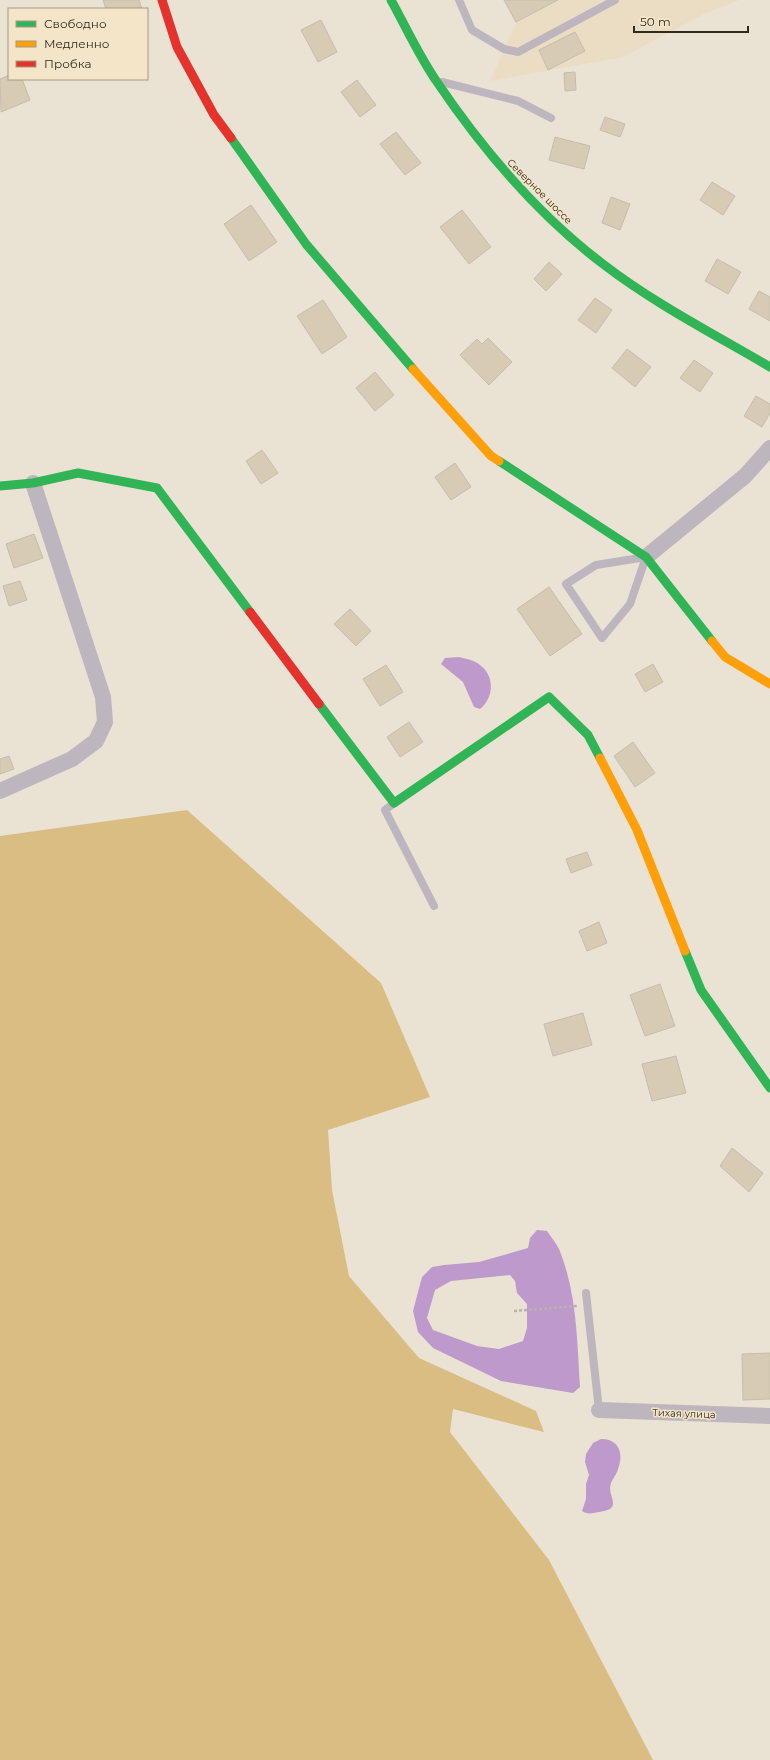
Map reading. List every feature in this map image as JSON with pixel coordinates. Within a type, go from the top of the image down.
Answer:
[{"type":"street","points":[[162,0],[177,47],[214,115],[306,244],[425,384],[491,456],[646,557],[725,657],[770,684]]},
{"type":"street","name":"Северное шоссе","points":[[391,0],[436,81],[495,161],[549,218],[603,264],[668,308],[770,367]]},
{"type":"street","points":[[646,557],[745,476],[770,448]]},
{"type":"street","points":[[0,486],[34,483],[78,474],[157,488],[394,803],[549,697],[588,736],[637,830],[701,990],[770,1088]]},
{"type":"street","points":[[0,791],[72,759],[96,741],[105,722],[103,696],[34,483]]},
{"type":"street","name":"Тихая улица","points":[[598,1410],[770,1416]]},
{"type":"lane","points":[[459,0],[472,30],[504,49],[518,52],[615,0]]},
{"type":"lane","points":[[436,81],[518,101],[551,118]]},
{"type":"lane","points":[[646,557],[630,604],[602,638],[566,584],[596,565],[646,557]]},
{"type":"lane","points":[[394,803],[386,810],[434,906]]},
{"type":"lane","points":[[586,1293],[598,1410]]},
{"type":"path","points":[[514,1311],[587,1305]]},
{"type":"shaded area","points":[[504,0],[739,0],[704,14],[623,57],[490,81],[516,23]]},
{"type":"shaded area","points":[[459,657],[478,663],[488,675],[491,687],[490,693],[485,704],[480,709],[474,707],[463,682],[441,664],[445,658]]},
{"type":"shaded area","points":[[187,810],[381,983],[430,1097],[328,1130],[332,1190],[349,1276],[419,1358],[536,1411],[544,1432],[453,1409],[450,1432],[549,1560],[653,1760],[0,1760],[0,836]]},
{"type":"shaded area","points":[[537,1230],[547,1231],[559,1249],[565,1266],[573,1300],[578,1352],[580,1387],[573,1393],[501,1381],[433,1348],[418,1332],[413,1311],[422,1277],[432,1267],[479,1262],[528,1248],[530,1238]],"holes":[[[510,1275],[515,1281],[517,1293],[527,1304],[527,1328],[523,1341],[499,1349],[477,1346],[433,1330],[427,1318],[435,1290],[451,1281]]]},
{"type":"shaded area","points":[[601,1439],[612,1441],[616,1444],[620,1452],[620,1463],[610,1488],[613,1505],[607,1510],[586,1513],[582,1511],[586,1499],[586,1484],[589,1475],[585,1462],[586,1454],[593,1443]]},
{"type":"building","points":[[103,0],[139,0],[142,8],[106,8]]},
{"type":"building","points":[[504,0],[558,0],[516,22]]},
{"type":"building","points":[[321,20],[337,52],[318,62],[301,30]]},
{"type":"building","points":[[575,32],[585,51],[548,70],[539,50]]},
{"type":"building","points":[[575,72],[576,90],[565,91],[564,73]]},
{"type":"building","points":[[8,75],[8,80],[22,80],[30,100],[1,112],[0,79]]},
{"type":"building","points":[[357,80],[376,105],[360,117],[341,92]]},
{"type":"building","points":[[605,117],[625,124],[620,137],[600,130]]},
{"type":"building","points":[[396,132],[421,163],[405,175],[380,144]]},
{"type":"building","points":[[555,137],[590,146],[584,169],[549,160]]},
{"type":"building","points":[[712,182],[735,196],[723,215],[700,200]]},
{"type":"building","points":[[611,197],[630,204],[620,230],[602,223]]},
{"type":"building","points":[[251,205],[277,242],[249,261],[224,224]]},
{"type":"building","points":[[462,210],[491,247],[469,264],[440,227]]},
{"type":"building","points":[[717,259],[741,272],[728,294],[705,281]]},
{"type":"building","points":[[549,262],[562,274],[546,291],[534,279]]},
{"type":"building","points":[[759,291],[770,297],[770,321],[749,309]]},
{"type":"building","points":[[595,298],[612,310],[596,333],[578,320]]},
{"type":"building","points":[[323,300],[347,337],[322,354],[297,316]]},
{"type":"building","points":[[488,338],[512,362],[489,385],[460,355],[477,339],[482,344]]},
{"type":"building","points":[[627,349],[651,367],[635,387],[612,368]]},
{"type":"building","points":[[694,360],[713,373],[700,392],[680,378]]},
{"type":"building","points":[[375,372],[394,395],[375,411],[356,388]]},
{"type":"building","points":[[756,396],[770,404],[770,413],[762,427],[744,416]]},
{"type":"building","points":[[262,450],[278,473],[261,484],[246,461]]},
{"type":"building","points":[[455,463],[471,487],[451,500],[435,477]]},
{"type":"building","points":[[34,534],[43,558],[14,568],[6,544]]},
{"type":"building","points":[[20,581],[27,600],[9,606],[3,586]]},
{"type":"building","points":[[549,587],[582,634],[550,656],[517,609]]},
{"type":"building","points":[[350,609],[371,631],[356,646],[334,624]]},
{"type":"building","points":[[653,664],[663,682],[645,692],[635,674]]},
{"type":"building","points":[[386,665],[403,692],[380,706],[363,679]]},
{"type":"building","points":[[409,722],[423,742],[400,757],[387,737]]},
{"type":"building","points":[[633,742],[655,773],[635,787],[614,756]]},
{"type":"building","points":[[9,756],[14,769],[0,774],[0,759]]},
{"type":"building","points":[[587,852],[592,865],[571,873],[566,859]]},
{"type":"building","points":[[599,922],[607,943],[587,951],[579,931]]},
{"type":"building","points":[[660,984],[675,1026],[645,1036],[630,995]]},
{"type":"building","points":[[583,1013],[592,1045],[553,1056],[544,1024]]},
{"type":"building","points":[[676,1056],[686,1093],[652,1101],[642,1064]]},
{"type":"building","points":[[732,1148],[763,1173],[749,1192],[720,1166]]},
{"type":"building","points":[[770,1353],[770,1399],[743,1400],[742,1354]]},
{"type":"traffic: fast","points":[[391,0],[424,62],[473,132],[512,180],[556,224],[579,245],[623,279],[685,318],[770,367]]},
{"type":"traffic: fast","points":[[231,138],[306,244],[413,369]]},
{"type":"traffic: fast","points":[[499,461],[646,557],[712,641]]},
{"type":"traffic: fast","points":[[0,486],[33,483],[78,473],[157,488],[250,612]]},
{"type":"traffic: fast","points":[[319,704],[394,803],[549,697],[588,735],[600,758]]},
{"type":"traffic: fast","points":[[685,951],[701,990],[770,1088]]},
{"type":"traffic: slow","points":[[413,369],[491,456],[499,461]]},
{"type":"traffic: slow","points":[[712,641],[725,657],[770,684]]},
{"type":"traffic: slow","points":[[600,758],[637,830],[685,951]]},
{"type":"traffic: jam","points":[[162,0],[177,47],[214,115],[231,138]]},
{"type":"traffic: jam","points":[[250,612],[319,704]]}]
